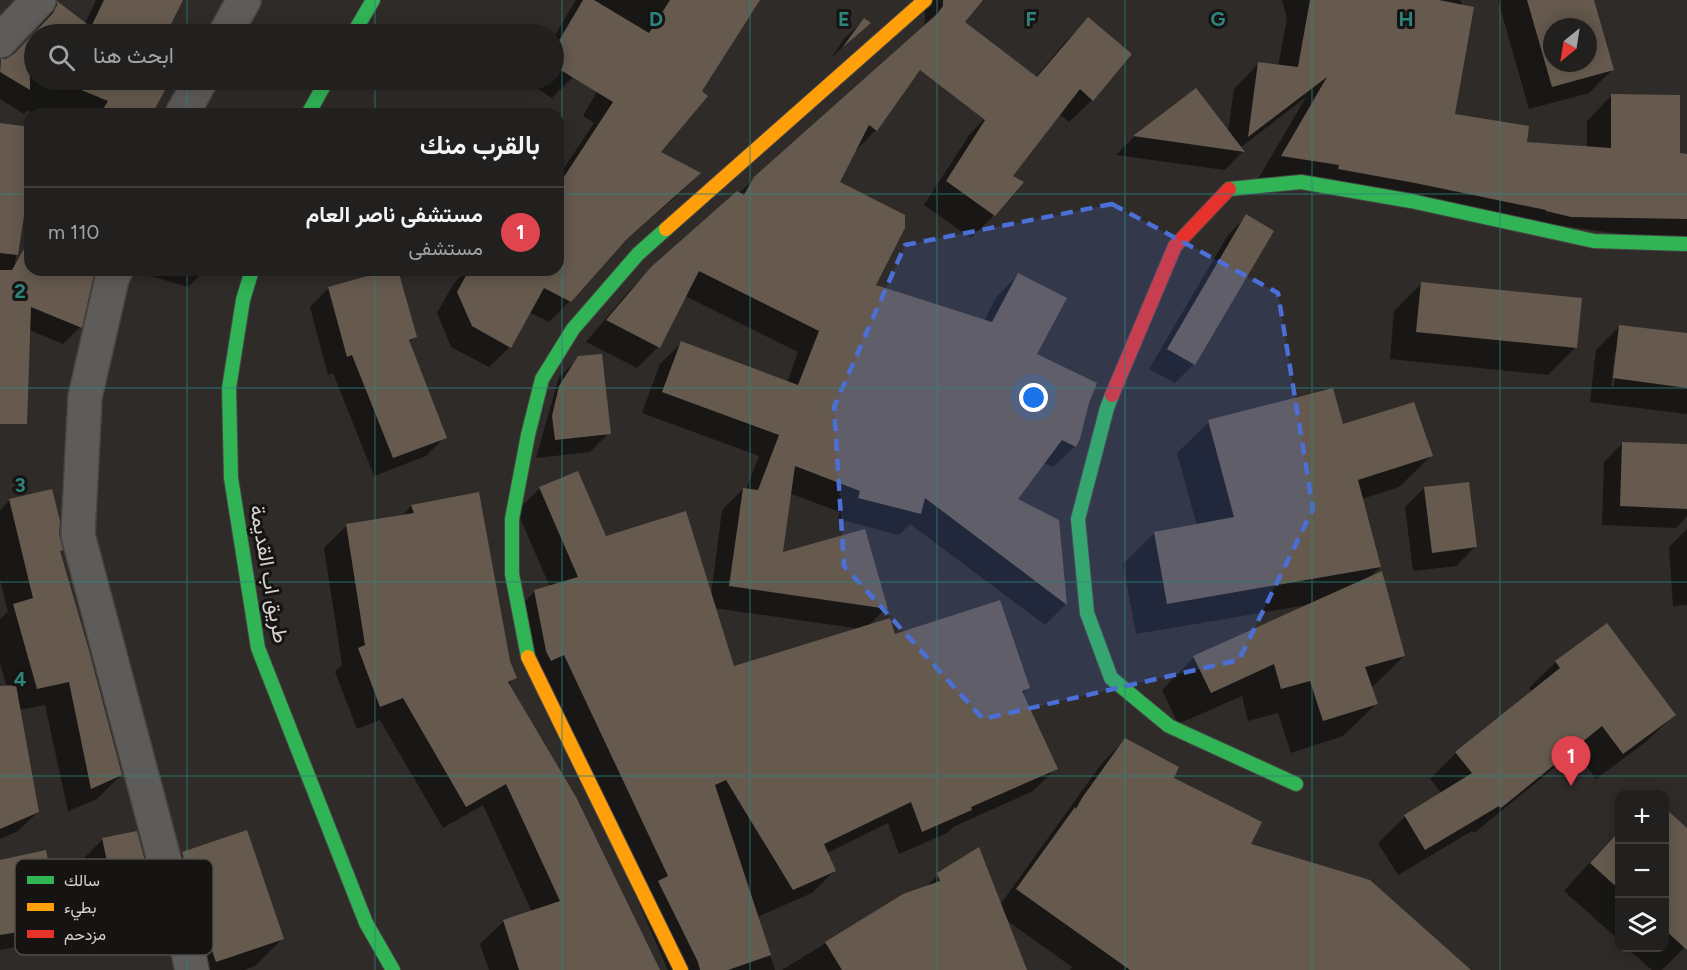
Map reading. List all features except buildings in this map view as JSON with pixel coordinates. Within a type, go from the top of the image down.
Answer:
[{"type":"street","points":[[0,41],[39,0]]},
{"type":"street","points":[[231,24],[244,0]]},
{"type":"street","points":[[359,24],[373,0]]},
{"type":"street","points":[[681,970],[528,657],[512,574],[512,519],[528,435],[542,379],[573,329],[638,254],[925,0]]},
{"type":"street","points":[[185,108],[195,90]]},
{"type":"street","points":[[311,108],[321,90]]},
{"type":"street","points":[[1296,784],[1169,726],[1111,678],[1087,613],[1078,519],[1107,408],[1175,246],[1228,189],[1301,182],[1411,201],[1594,241],[1687,244]]},
{"type":"street","points":[[113,276],[85,397],[78,535],[164,859]]},
{"type":"street","name":"طريق اب القديمة","points":[[250,276],[243,300],[229,388],[231,478],[258,648],[366,922],[393,970]]},
{"type":"street","points":[[189,955],[192,970]]},
{"type":"highlighted area","points":[[1112,204],[1278,293],[1313,509],[1239,660],[983,719],[844,566],[834,407],[905,245]]},
{"type":"traffic: fast","points":[[359,24],[373,0]]},
{"type":"traffic: fast","points":[[311,108],[321,90]]},
{"type":"traffic: fast","points":[[1229,189],[1301,182],[1411,201],[1594,241],[1687,244]]},
{"type":"traffic: fast","points":[[528,657],[512,574],[512,519],[528,435],[542,379],[573,329],[638,254],[666,229]]},
{"type":"traffic: fast","points":[[250,276],[243,300],[229,388],[231,478],[258,648],[366,923],[393,970]]},
{"type":"traffic: fast","points":[[1112,395],[1078,519],[1087,613],[1111,678],[1169,726],[1296,784]]},
{"type":"traffic: slow","points":[[666,229],[925,0]]},
{"type":"traffic: slow","points":[[528,657],[681,970]]},
{"type":"traffic: jam","points":[[1112,395],[1175,246],[1229,189]]},
{"type":"place","name":"مستشفى ناصر العام","points":[[1571,786]]}]
